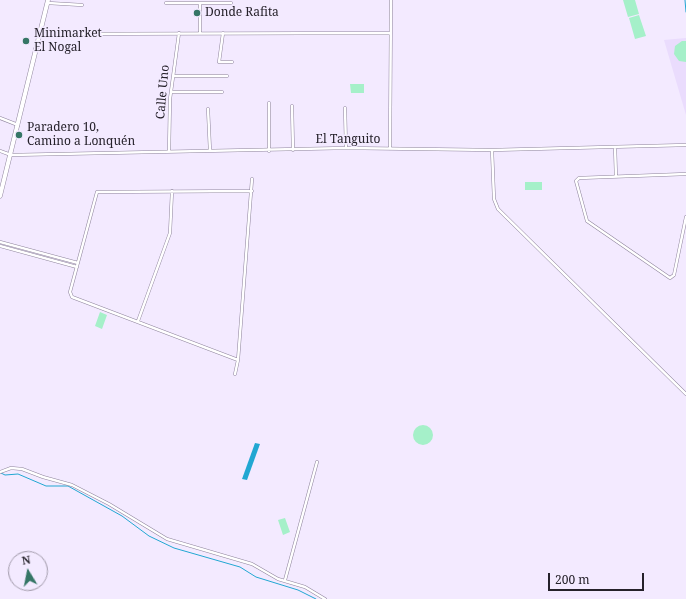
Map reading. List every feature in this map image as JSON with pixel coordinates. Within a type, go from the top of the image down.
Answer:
[{"type":"main road","points":[[0,196],[48,1]]},
{"type":"street","points":[[390,149],[391,0]]},
{"type":"street","points":[[48,1],[82,5]]},
{"type":"street","points":[[166,3],[231,3]]},
{"type":"street","points":[[200,3],[200,33]]},
{"type":"street","points":[[223,32],[219,62],[232,62]]},
{"type":"street","points":[[40,34],[391,32]]},
{"type":"street","name":"Calle Uno","points":[[168,152],[171,92],[179,33]]},
{"type":"street","points":[[173,76],[227,76]]},
{"type":"street","points":[[171,92],[222,92]]},
{"type":"street","points":[[268,150],[269,103]]},
{"type":"street","points":[[292,106],[294,150]]},
{"type":"street","points":[[345,108],[346,148]]},
{"type":"street","points":[[208,109],[210,152]]},
{"type":"street","points":[[0,118],[18,125]]},
{"type":"street","name":"El Tanguito","points":[[11,155],[346,148],[492,150],[686,145]]},
{"type":"street","points":[[615,147],[616,176]]},
{"type":"street","points":[[492,150],[494,199],[498,209],[686,394]]},
{"type":"street","points":[[0,151],[11,155]]},
{"type":"street","points":[[686,174],[576,179],[586,219],[670,278],[674,275],[686,217]]},
{"type":"street","points":[[235,374],[238,360],[252,179]]},
{"type":"street","points":[[138,321],[170,233],[172,191]]},
{"type":"street","points":[[238,360],[72,296],[70,291],[97,192],[252,191]]},
{"type":"street","points":[[0,242],[78,263]]},
{"type":"street","points":[[0,246],[77,267]]},
{"type":"street","points":[[285,580],[317,462]]},
{"type":"street","points":[[0,472],[11,468],[22,468],[46,478],[68,483],[109,504],[167,539],[252,564],[278,579],[305,587],[324,599]]},
{"type":"shaded area","points":[[686,38],[686,115],[664,40]]},
{"type":"green space","points":[[623,0],[635,0],[639,14],[628,17]]},
{"type":"green space","points":[[639,15],[646,36],[635,39],[629,18]]},
{"type":"green space","points":[[682,41],[686,41],[686,62],[679,61],[674,54],[675,46]]},
{"type":"green space","points":[[350,84],[364,84],[364,93],[351,93]]},
{"type":"green space","points":[[525,182],[542,182],[542,190],[525,190]]},
{"type":"green space","points":[[100,312],[107,315],[102,329],[95,326]]},
{"type":"green space","points":[[423,425],[430,428],[433,435],[430,442],[423,445],[416,442],[413,435],[416,428]]},
{"type":"green space","points":[[285,518],[290,532],[283,535],[278,520]]},
{"type":"water","points":[[255,443],[260,444],[247,480],[242,479]]},
{"type":"waterway","points":[[685,0],[686,12]]},
{"type":"waterway","points":[[1,473],[5,475],[18,474],[46,486],[68,486],[122,516],[149,536],[174,548],[240,567],[256,577],[298,590],[316,599]]},
{"type":"place","name":"Donde Rafita","points":[[197,13]]},
{"type":"place","name":"Minimarket El Nogal","points":[[26,41]]},
{"type":"place","name":"Paradero 10, Camino a Lonquén","points":[[19,135]]}]
